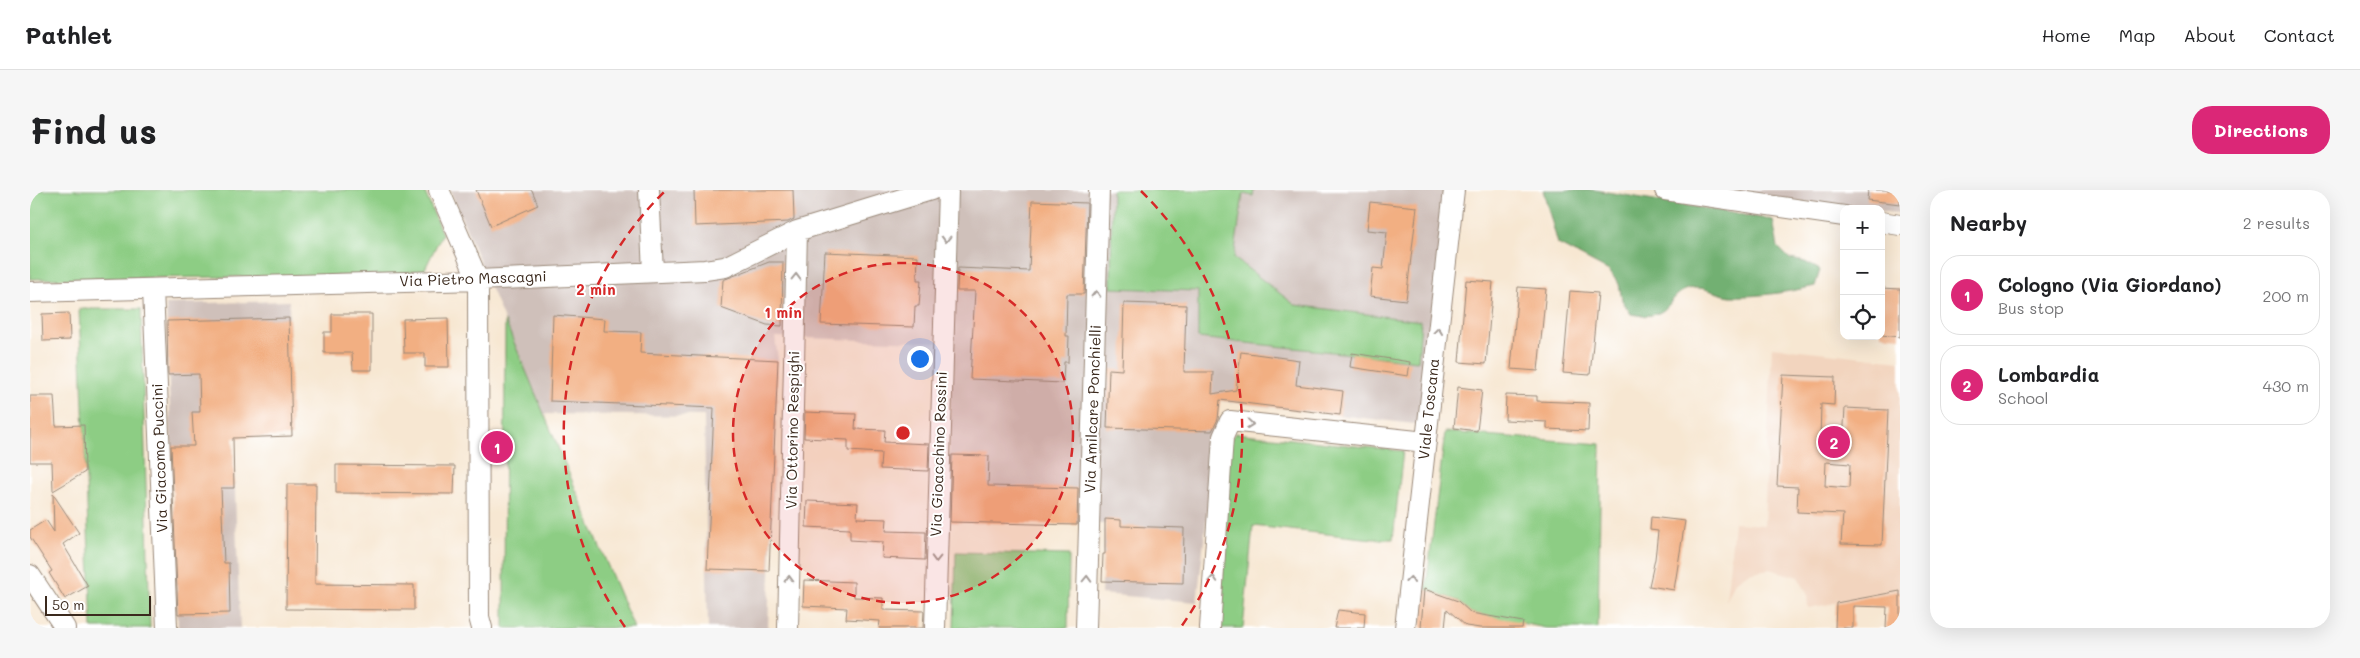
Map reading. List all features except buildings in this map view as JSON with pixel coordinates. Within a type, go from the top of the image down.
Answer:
[{"type":"street","points":[[439,190],[478,280],[478,624]]},
{"type":"street","points":[[649,190],[653,272]]},
{"type":"street","name":"Via Pietro Mascagni","points":[[30,292],[478,280],[705,270],[725,267],[797,231],[931,190]]},
{"type":"street","name":"Via Gioacchino Rossini","points":[[935,628],[948,190]]},
{"type":"street","name":"Via Amilcare Ponchielli","points":[[1086,628],[1100,190]]},
{"type":"street","name":"Viale Toscana","points":[[1405,628],[1454,190]]},
{"type":"street","points":[[1674,191],[1840,215]]},
{"type":"street","points":[[1885,223],[1900,225]]},
{"type":"street","name":"Via Ottorino Respighi","points":[[788,628],[797,231]]},
{"type":"street","name":"Via Giacomo Puccini","points":[[153,289],[167,628]]},
{"type":"street","points":[[1210,628],[1223,436],[1230,422],[1426,442]]},
{"type":"street","points":[[30,575],[65,628]]},
{"type":"shaded area","points":[[450,190],[1449,190],[1423,425],[1220,401],[1197,602],[1101,594],[1105,524],[948,522],[951,343],[775,337],[778,360],[768,628],[708,628],[704,416],[543,414]]},
{"type":"shaded area","points":[[1710,190],[1900,190],[1900,214],[1885,212],[1885,205],[1840,206]]},
{"type":"shaded area","points":[[289,301],[290,385],[233,438],[240,628],[178,628],[166,304]]},
{"type":"shaded area","points":[[1772,347],[1900,361],[1900,591],[1808,608],[1807,593],[1798,577],[1769,569],[1748,573],[1735,582],[1726,601],[1734,523],[1764,525]]},
{"type":"green space","points":[[30,190],[424,190],[442,234],[422,275],[30,279]]},
{"type":"green space","points":[[1112,190],[1254,190],[1253,196],[1243,194],[1234,258],[1295,305],[1421,321],[1418,361],[1198,338],[1198,291],[1111,288]]},
{"type":"green space","points":[[1543,190],[1595,190],[1773,220],[1778,247],[1790,259],[1805,262],[1820,270],[1815,286],[1752,296],[1731,296],[1694,288],[1685,290],[1663,311],[1656,314],[1645,316],[1631,314],[1622,300],[1619,284],[1609,271],[1558,244]]},
{"type":"green space","points":[[79,309],[141,309],[150,628],[92,628]]},
{"type":"green space","points":[[505,321],[634,628],[504,628]]},
{"type":"green space","points":[[1445,432],[1601,444],[1598,628],[1546,628],[1471,613],[1458,601],[1426,589]]},
{"type":"green space","points":[[1235,433],[1403,451],[1393,539],[1373,539],[1253,526],[1243,628],[1217,628],[1226,447]]},
{"type":"green space","points":[[956,552],[1069,555],[1068,628],[954,628]]},
{"type":"place","name":"Lombardia","points":[[1834,442]]},
{"type":"place","name":"Cologno (Via Giordano)","points":[[497,447]]}]
